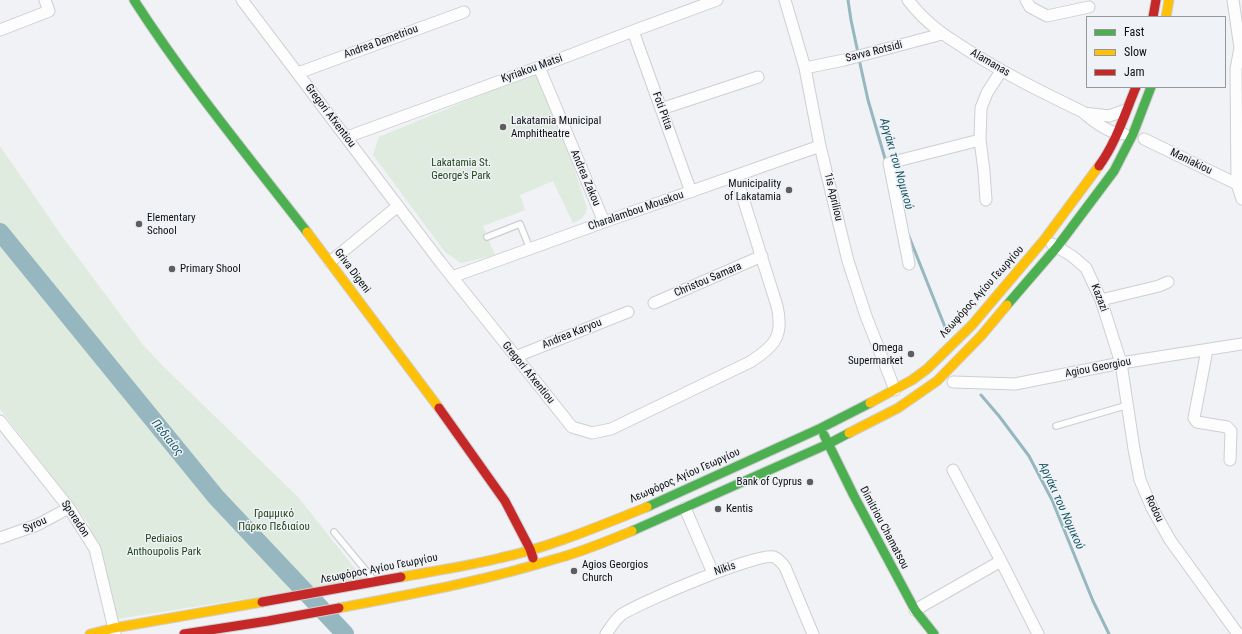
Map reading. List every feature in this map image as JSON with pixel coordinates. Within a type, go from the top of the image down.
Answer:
[{"type":"main road","name":"Griva Digeni","points":[[134,0],[159,39],[198,92],[330,262],[446,418],[505,501],[530,549],[535,565]]},
{"type":"main road","points":[[1153,16],[1156,0]]},
{"type":"main road","points":[[1166,16],[1169,0]]},
{"type":"main road","name":"Λεωφόρος Αγίου Γεωργίου","points":[[90,634],[115,631],[501,558],[552,543],[600,526],[649,506],[821,428],[874,401],[895,390],[927,369],[972,325],[1044,240],[1104,160],[1117,134],[1136,88]]},
{"type":"main road","points":[[184,634],[268,621],[424,592],[504,574],[535,565],[607,541],[685,508],[828,444],[898,408],[937,380],[981,336],[1057,247],[1114,171],[1133,134],[1151,88]]},
{"type":"main road","name":"Dimitriou Chamatsou","points":[[821,428],[860,507],[915,610],[934,634]]},
{"type":"street","points":[[0,30],[49,11],[45,0]]},
{"type":"street","name":"Gregori Afxentiou","points":[[242,0],[452,277],[572,427],[592,433],[611,429],[750,362],[763,354],[773,344],[778,334],[780,318],[736,176]]},
{"type":"street","name":"Kyriakou Matsi","points":[[346,137],[539,67],[633,31],[699,3],[717,0]]},
{"type":"street","name":"1is Apriliou","points":[[785,0],[805,68],[820,146],[848,261],[866,316],[895,390]]},
{"type":"street","name":"Alamanas","points":[[908,0],[918,13],[942,34],[1001,71],[1083,112],[1094,122],[1117,134]]},
{"type":"street","points":[[1026,0],[1030,7],[1047,16],[1089,7]]},
{"type":"street","points":[[1233,0],[1240,48],[1238,184],[1242,199]]},
{"type":"street","name":"Andrea Demetriou","points":[[298,73],[464,12]]},
{"type":"street","name":"Foti Pitta","points":[[633,31],[691,192]]},
{"type":"street","name":"Savva Rotsidi","points":[[805,68],[844,60],[942,34]]},
{"type":"street","name":"Andrea Zakou","points":[[539,67],[604,222]]},
{"type":"street","points":[[986,200],[980,140],[981,108],[987,93],[1001,71]]},
{"type":"street","points":[[661,109],[758,77]]},
{"type":"street","name":"Alamanas","points":[[1083,112],[1109,116],[1126,110]]},
{"type":"street","points":[[1117,134],[1133,134]]},
{"type":"street","name":"Maniakiou","points":[[1144,139],[1238,184]]},
{"type":"street","points":[[909,264],[889,163],[980,140]]},
{"type":"street","name":"Charalambou Mouskou","points":[[452,277],[820,146]]},
{"type":"street","points":[[330,262],[398,206]]},
{"type":"street","name":"Kazazi","points":[[1044,240],[1072,256],[1086,268],[1101,300],[1121,363]]},
{"type":"street","name":"Christou Samara","points":[[654,303],[762,256]]},
{"type":"street","points":[[1101,300],[1159,286],[1168,282]]},
{"type":"street","name":"Andrea Karyou","points":[[515,357],[628,312]]},
{"type":"street","name":"Agiou Georgiou","points":[[953,382],[1015,384],[1121,363],[1242,344]]},
{"type":"street","points":[[1207,350],[1194,418],[1197,422],[1226,427],[1231,431],[1230,460]]},
{"type":"street","name":"Rodou","points":[[1121,363],[1140,480],[1152,508],[1170,540],[1238,634]]},
{"type":"street","name":"Sporadon","points":[[0,421],[69,508],[95,549],[115,631]]},
{"type":"street","points":[[953,470],[1038,634]]},
{"type":"street","name":"Syrou","points":[[0,538],[37,525],[69,508]]},
{"type":"street","points":[[685,508],[713,573]]},
{"type":"street","name":"Nikis","points":[[606,634],[620,616],[634,607],[713,573],[760,558],[773,556],[785,567],[813,634]]},
{"type":"street","points":[[915,610],[1001,561]]},
{"type":"lane","points":[[487,236],[520,224],[530,249]]},
{"type":"lane","points":[[1056,426],[1128,405]]},
{"type":"lane","points":[[334,532],[375,582]]},
{"type":"green space","name":"Lakatamia St. George's Park","points":[[537,74],[561,129],[587,208],[585,214],[578,221],[573,223],[553,181],[520,195],[525,210],[483,226],[495,255],[461,263],[445,252],[373,155],[379,137],[490,91]]},
{"type":"green space","points":[[0,146],[61,235],[143,345],[298,497],[364,580],[117,619],[89,524],[0,409]]},
{"type":"waterway","name":"Αργάκι του Νομικού","points":[[848,0],[858,53]]},
{"type":"waterway","name":"Αργάκι του Νομικού","points":[[859,59],[868,100],[886,162]]},
{"type":"waterway","name":"Πεδιαίος","points":[[0,232],[216,497],[345,634]]},
{"type":"waterway","name":"Αργάκι του Νομικού","points":[[908,234],[945,327]]},
{"type":"waterway","name":"Αργάκι του Νομικού","points":[[981,395],[1029,456],[1052,500],[1093,601],[1109,634]]},
{"type":"traffic: fast","points":[[134,0],[196,89],[307,232]]},
{"type":"traffic: fast","points":[[1007,305],[1057,247],[1114,171],[1133,134],[1151,88]]},
{"type":"traffic: fast","points":[[647,507],[821,428],[870,403]]},
{"type":"traffic: fast","points":[[632,531],[828,444],[849,433]]},
{"type":"traffic: fast","points":[[824,435],[854,496],[915,610],[934,634]]},
{"type":"traffic: slow","points":[[1166,16],[1169,0]]},
{"type":"traffic: slow","points":[[870,403],[912,380],[927,369],[972,325],[1044,240],[1099,166]]},
{"type":"traffic: slow","points":[[307,232],[439,408]]},
{"type":"traffic: slow","points":[[849,433],[898,408],[937,381],[981,336],[1007,305]]},
{"type":"traffic: slow","points":[[401,577],[476,564],[538,548],[575,536],[647,507]]},
{"type":"traffic: slow","points":[[339,608],[394,598],[502,574],[575,553],[632,531]]},
{"type":"traffic: slow","points":[[90,634],[114,628],[262,602]]},
{"type":"traffic: jam","points":[[1153,16],[1156,0]]},
{"type":"traffic: jam","points":[[1099,166],[1120,128],[1136,88]]},
{"type":"traffic: jam","points":[[439,408],[505,501],[530,549],[533,558]]},
{"type":"traffic: jam","points":[[262,602],[401,577]]},
{"type":"traffic: jam","points":[[184,634],[339,608]]},
{"type":"place","name":"Lakatamia Municipal Amphitheatre","points":[[503,127]]},
{"type":"place","name":"Municipality of Lakatamia","points":[[789,190]]},
{"type":"place","name":"Elementary School","points":[[139,224]]},
{"type":"place","name":"Primary Shool","points":[[172,269]]},
{"type":"place","name":"Omega Supermarket","points":[[911,354]]},
{"type":"place","name":"Bank of Cyprus","points":[[810,482]]},
{"type":"place","name":"Kentis","points":[[718,509]]},
{"type":"place","name":"Agios Georgios Church","points":[[574,571]]},
{"type":"park label","name":"Γραμμικό Πάρκο Πεδιαίου","points":[[274,520]]},
{"type":"park label","name":"Pediaios Anthoupolis Park","points":[[164,545]]}]
